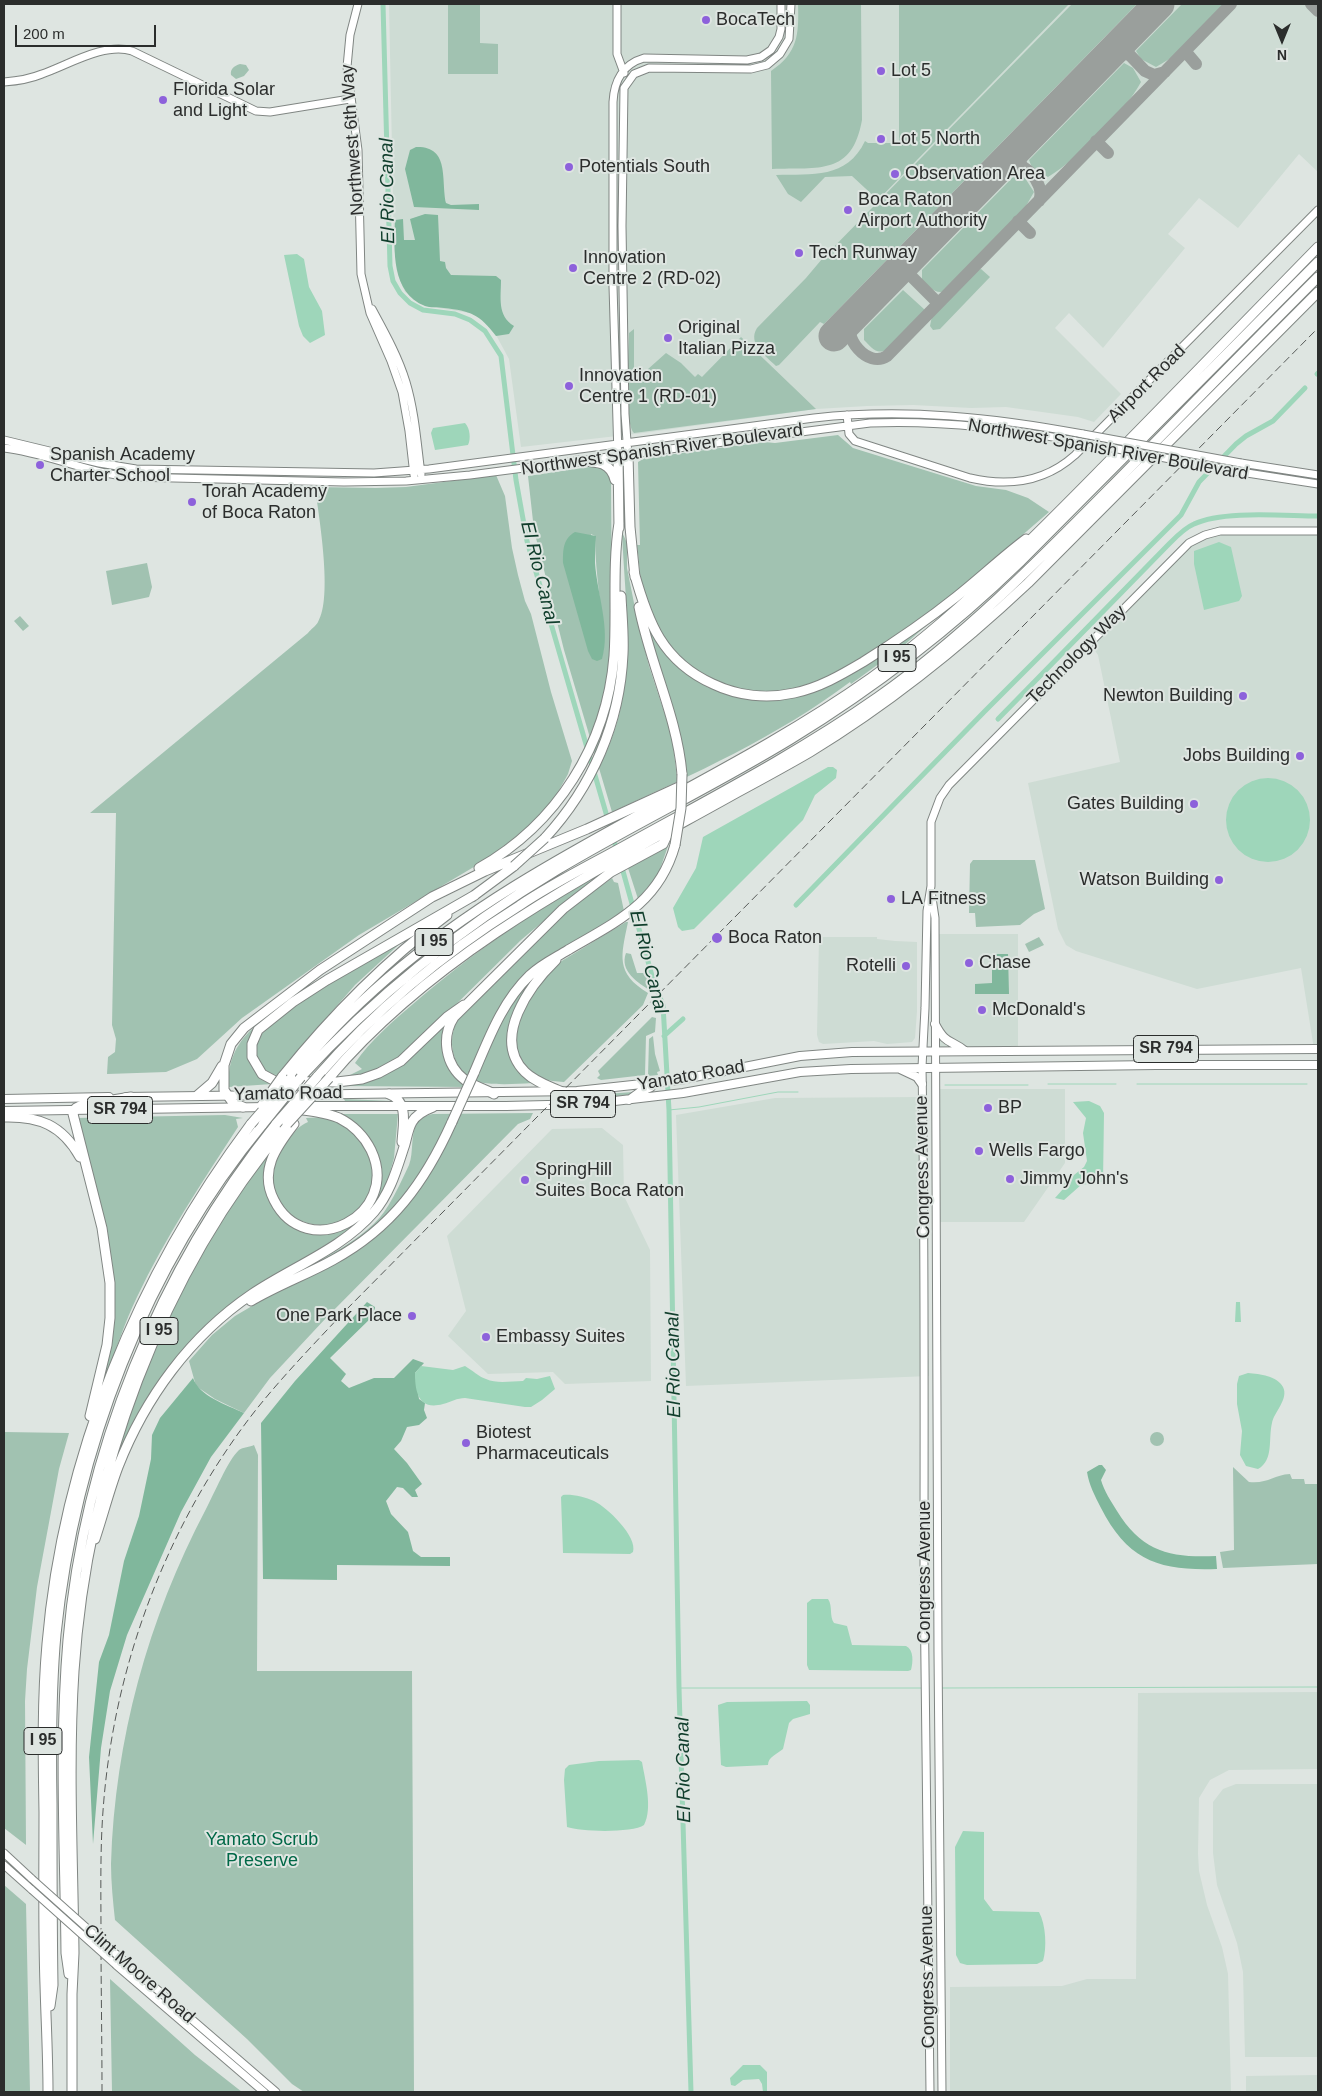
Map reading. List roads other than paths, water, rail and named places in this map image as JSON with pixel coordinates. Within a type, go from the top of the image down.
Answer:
[{"type":"highway","name":"I 95","points":[[48,2092],[45,1966],[44,1678],[56,1574],[69,1507],[82,1456],[123,1344],[160,1266],[195,1206],[251,1124],[286,1077],[351,1013],[429,946],[514,886],[624,828],[828,707],[912,647],[990,580],[1050,521],[1318,247]]},
{"type":"highway","points":[[624,828],[812,726],[876,683],[937,636],[976,603],[1026,556],[1318,262]]},
{"type":"highway","points":[[631,851],[822,735],[879,696],[947,644],[1024,575],[1318,277]]},
{"type":"highway","name":"I 95","points":[[72,2092],[74,1953],[73,1688],[79,1616],[94,1524],[110,1461],[126,1411],[151,1348],[181,1286],[215,1227],[252,1170],[329,1078],[384,1022],[449,966],[514,920],[608,864],[795,761],[839,734],[896,694],[950,652],[1028,583],[1318,292]]},
{"type":"highway","points":[[188,1350],[244,1306],[269,1291],[334,1260],[376,1231],[402,1206],[420,1183],[436,1157],[498,1020],[513,994],[540,967],[624,917],[647,897],[663,875],[675,845],[681,808],[682,774],[676,734],[642,621],[634,572],[630,527],[628,455]]},
{"type":"highway","points":[[286,1077],[321,1030],[368,981],[421,935],[514,866],[545,838],[569,810],[585,785],[603,748],[616,706],[623,663],[624,637],[618,456]]},
{"type":"highway","points":[[577,461],[600,463],[608,466],[613,472],[618,490]]},
{"type":"highway","points":[[634,572],[644,608],[653,628],[666,647],[683,665],[704,680],[726,690],[756,696],[779,696],[796,693],[820,685],[884,648],[956,597],[1008,552],[1050,521]]},
{"type":"highway","points":[[432,897],[439,890],[502,854],[527,835],[559,800],[580,769],[597,732],[608,698],[613,666],[616,544],[619,523]]},
{"type":"highway","points":[[198,1095],[212,1084],[231,1044],[240,1032],[279,1000],[348,950],[432,897],[500,864],[597,825],[723,769]]},
{"type":"highway","points":[[48,2029],[53,1986],[52,1685],[60,1598],[76,1514],[91,1455],[128,1350],[174,1257],[200,1213],[229,1169],[301,1077],[351,1025],[428,957],[512,898],[601,841]]},
{"type":"highway","points":[[494,1094],[463,1078],[455,1070],[448,1056],[446,1040],[448,1027],[464,1006],[550,920],[576,898],[608,864]]},
{"type":"highway","points":[[72,1994],[66,1953],[64,1698],[72,1603],[90,1508],[122,1402],[162,1306],[184,1262],[215,1210],[276,1124],[317,1077],[373,1019],[445,958],[522,904],[608,864]]},
{"type":"highway","points":[[464,1006],[447,1017],[396,1065],[379,1074],[362,1079],[337,1082],[275,1081],[262,1074],[252,1057],[252,1044],[258,1030],[286,1007],[333,976],[475,895]]},
{"type":"highway","points":[[562,1092],[535,1080],[524,1071],[515,1058],[511,1040],[515,1022],[528,994],[542,975],[564,953]]},
{"type":"highway","points":[[224,1061],[223,1085],[225,1095],[233,1103],[243,1107]]},
{"type":"highway","points":[[389,1094],[398,1098],[402,1106],[401,1158]]},
{"type":"highway","points":[[82,1456],[106,1354],[110,1283],[106,1247],[74,1121],[74,1111],[77,1107],[84,1104],[131,1097]]},
{"type":"highway","points":[[275,1107],[337,1118],[352,1127],[367,1143],[376,1165],[376,1187],[367,1207],[350,1222],[330,1229],[310,1229],[290,1220],[276,1204],[268,1183],[270,1163],[277,1146],[290,1124]]},
{"type":"highway","points":[[87,1563],[113,1480],[131,1436],[162,1383],[188,1350],[212,1326],[245,1299],[340,1241],[364,1223],[386,1194],[395,1176],[412,1123],[421,1113],[432,1107]]},
{"type":"highway","points":[[4,1116],[29,1118],[55,1129],[75,1149],[86,1171]]},
{"type":"main road","name":"Northwest 6th Way","points":[[358,4],[348,46],[347,67],[358,150],[360,260],[365,295],[394,351],[406,383],[416,430],[418,480]]},
{"type":"main road","points":[[617,4],[617,54],[624,69],[622,207],[625,405],[628,455]]},
{"type":"main road","points":[[618,456],[613,286],[613,102],[615,86],[624,69],[633,62],[649,58],[747,60],[761,57],[771,50],[779,37],[781,4]]},
{"type":"main road","points":[[624,88],[634,74],[649,68],[751,69],[767,65],[778,58],[787,43],[790,31],[791,4]]},
{"type":"main road","points":[[4,82],[40,75],[105,50],[118,48],[136,53],[256,111],[270,112],[350,99]]},
{"type":"main road","name":"Airport Road","points":[[848,425],[850,436],[855,441],[985,482],[1020,482],[1050,473],[1075,455],[1318,210]]},
{"type":"main road","name":"Northwest Spanish River Boulevard","points":[[4,440],[126,468],[374,473],[504,460],[847,415],[910,413],[1013,421],[1318,475]]},
{"type":"main road","points":[[847,415],[848,425]]},
{"type":"main road","name":"Northwest Spanish River Boulevard","points":[[4,448],[24,451],[95,472],[125,477],[360,482],[418,480],[527,468],[848,425],[906,422],[1007,429],[1234,471],[1318,484]]},
{"type":"main road","points":[[270,481],[277,477],[300,477],[321,473]]},
{"type":"main road","name":"Technology Way","points":[[935,1051],[935,912],[931,888],[931,822],[942,793],[1184,547],[1200,536],[1220,531],[1318,531]]},
{"type":"main road","name":"Technology Way","points":[[922,1051],[925,1013],[926,911],[931,888]]},
{"type":"main road","points":[[935,1024],[947,1041],[957,1044],[965,1051]]},
{"type":"main road","name":"Yamato Road","points":[[4,1099],[198,1095],[562,1092],[659,1083],[800,1056],[852,1052],[1318,1049]]},
{"type":"main road","name":"Congress Avenue","points":[[922,1051],[930,2092]]},
{"type":"main road","name":"Congress Avenue","points":[[935,1051],[942,2092]]},
{"type":"main road","name":"Yamato Road","points":[[4,1111],[243,1107],[549,1106],[628,1101],[800,1072],[841,1069],[1318,1065]]},
{"type":"main road","points":[[898,1068],[917,1077],[922,1084]]},
{"type":"main road","points":[[628,1101],[640,1092],[659,1083]]},
{"type":"main road","name":"Clint Moore Road","points":[[4,1853],[116,1954],[276,2092]]},
{"type":"main road","name":"Clint Moore Road","points":[[4,1865],[116,1965],[264,2092]]},
{"type":"main road","points":[[928,1960],[940,1979]]},
{"type":"main road","points":[[929,1977],[940,1993]]},
{"type":"waterway","name":"El Rio Canal","points":[[383,4],[390,266],[393,281],[400,293],[410,303],[423,310],[455,314],[470,320],[485,331],[501,356],[516,480],[527,541],[617,851]]},
{"type":"waterway","points":[[796,905],[985,711],[1181,515],[1199,482],[1236,444],[1246,436],[1273,421],[1305,388]]},
{"type":"waterway","points":[[998,719],[1167,546],[1187,528],[1206,520],[1237,515],[1318,516]]},
{"type":"waterway","name":"El Rio Canal","points":[[621,864],[654,983],[663,1005],[669,1110],[679,1688],[691,2092]]},
{"type":"waterway","points":[[664,1036],[683,1019]]},
{"type":"waterway","points":[[1048,1084],[1116,1084]]},
{"type":"waterway","points":[[1137,1084],[1307,1084]]},
{"type":"waterway","points":[[945,1085],[1028,1085]]},
{"type":"waterway","points":[[669,1110],[699,1107],[778,1092],[798,1092]]},
{"type":"waterway","points":[[942,1688],[1318,1687]]},
{"type":"waterway","points":[[679,1688],[923,1688]]},
{"type":"railway","points":[[102,2092],[102,1826],[109,1757],[118,1704],[149,1600],[170,1550],[195,1501],[223,1455],[265,1398],[343,1313],[1318,328]]},
{"type":"place","name":"BocaTech","points":[[706,20]]},
{"type":"place","name":"Lot 5","points":[[881,71]]},
{"type":"place","name":"Florida Solar and Light","points":[[163,100]]},
{"type":"place","name":"Lot 5 North","points":[[881,139]]},
{"type":"place","name":"Potentials South","points":[[569,167]]},
{"type":"place","name":"Observation Area","points":[[895,174]]},
{"type":"place","name":"Boca Raton Airport Authority","points":[[848,210]]},
{"type":"place","name":"Tech Runway","points":[[799,253]]},
{"type":"place","name":"Innovation Centre 2 (RD-02)","points":[[573,268]]},
{"type":"place","name":"Original Italian Pizza","points":[[668,338]]},
{"type":"place","name":"Innovation Centre 1 (RD-01)","points":[[569,386]]},
{"type":"place","name":"Spanish Academy Charter School","points":[[40,465]]},
{"type":"place","name":"Torah Academy of Boca Raton","points":[[192,502]]},
{"type":"place","name":"Newton Building","points":[[1243,696]]},
{"type":"place","name":"Jobs Building","points":[[1300,756]]},
{"type":"place","name":"Gates Building","points":[[1194,804]]},
{"type":"place","name":"Watson Building","points":[[1219,880]]},
{"type":"place","name":"LA Fitness","points":[[891,899]]},
{"type":"place","name":"Boca Raton","points":[[717,938]]},
{"type":"place","name":"Chase","points":[[969,963]]},
{"type":"place","name":"Rotelli","points":[[906,966]]},
{"type":"place","name":"McDonald's","points":[[982,1010]]},
{"type":"place","name":"BP","points":[[988,1108]]},
{"type":"place","name":"Wells Fargo","points":[[979,1151]]},
{"type":"place","name":"Jimmy John's","points":[[1010,1179]]},
{"type":"place","name":"SpringHill Suites Boca Raton","points":[[525,1180]]},
{"type":"place","name":"One Park Place","points":[[412,1316]]},
{"type":"place","name":"Embassy Suites","points":[[486,1337]]},
{"type":"place","name":"Biotest Pharmaceuticals","points":[[466,1443]]},
{"type":"park label","name":"Yamato Scrub Preserve","points":[[262,1850]]}]
